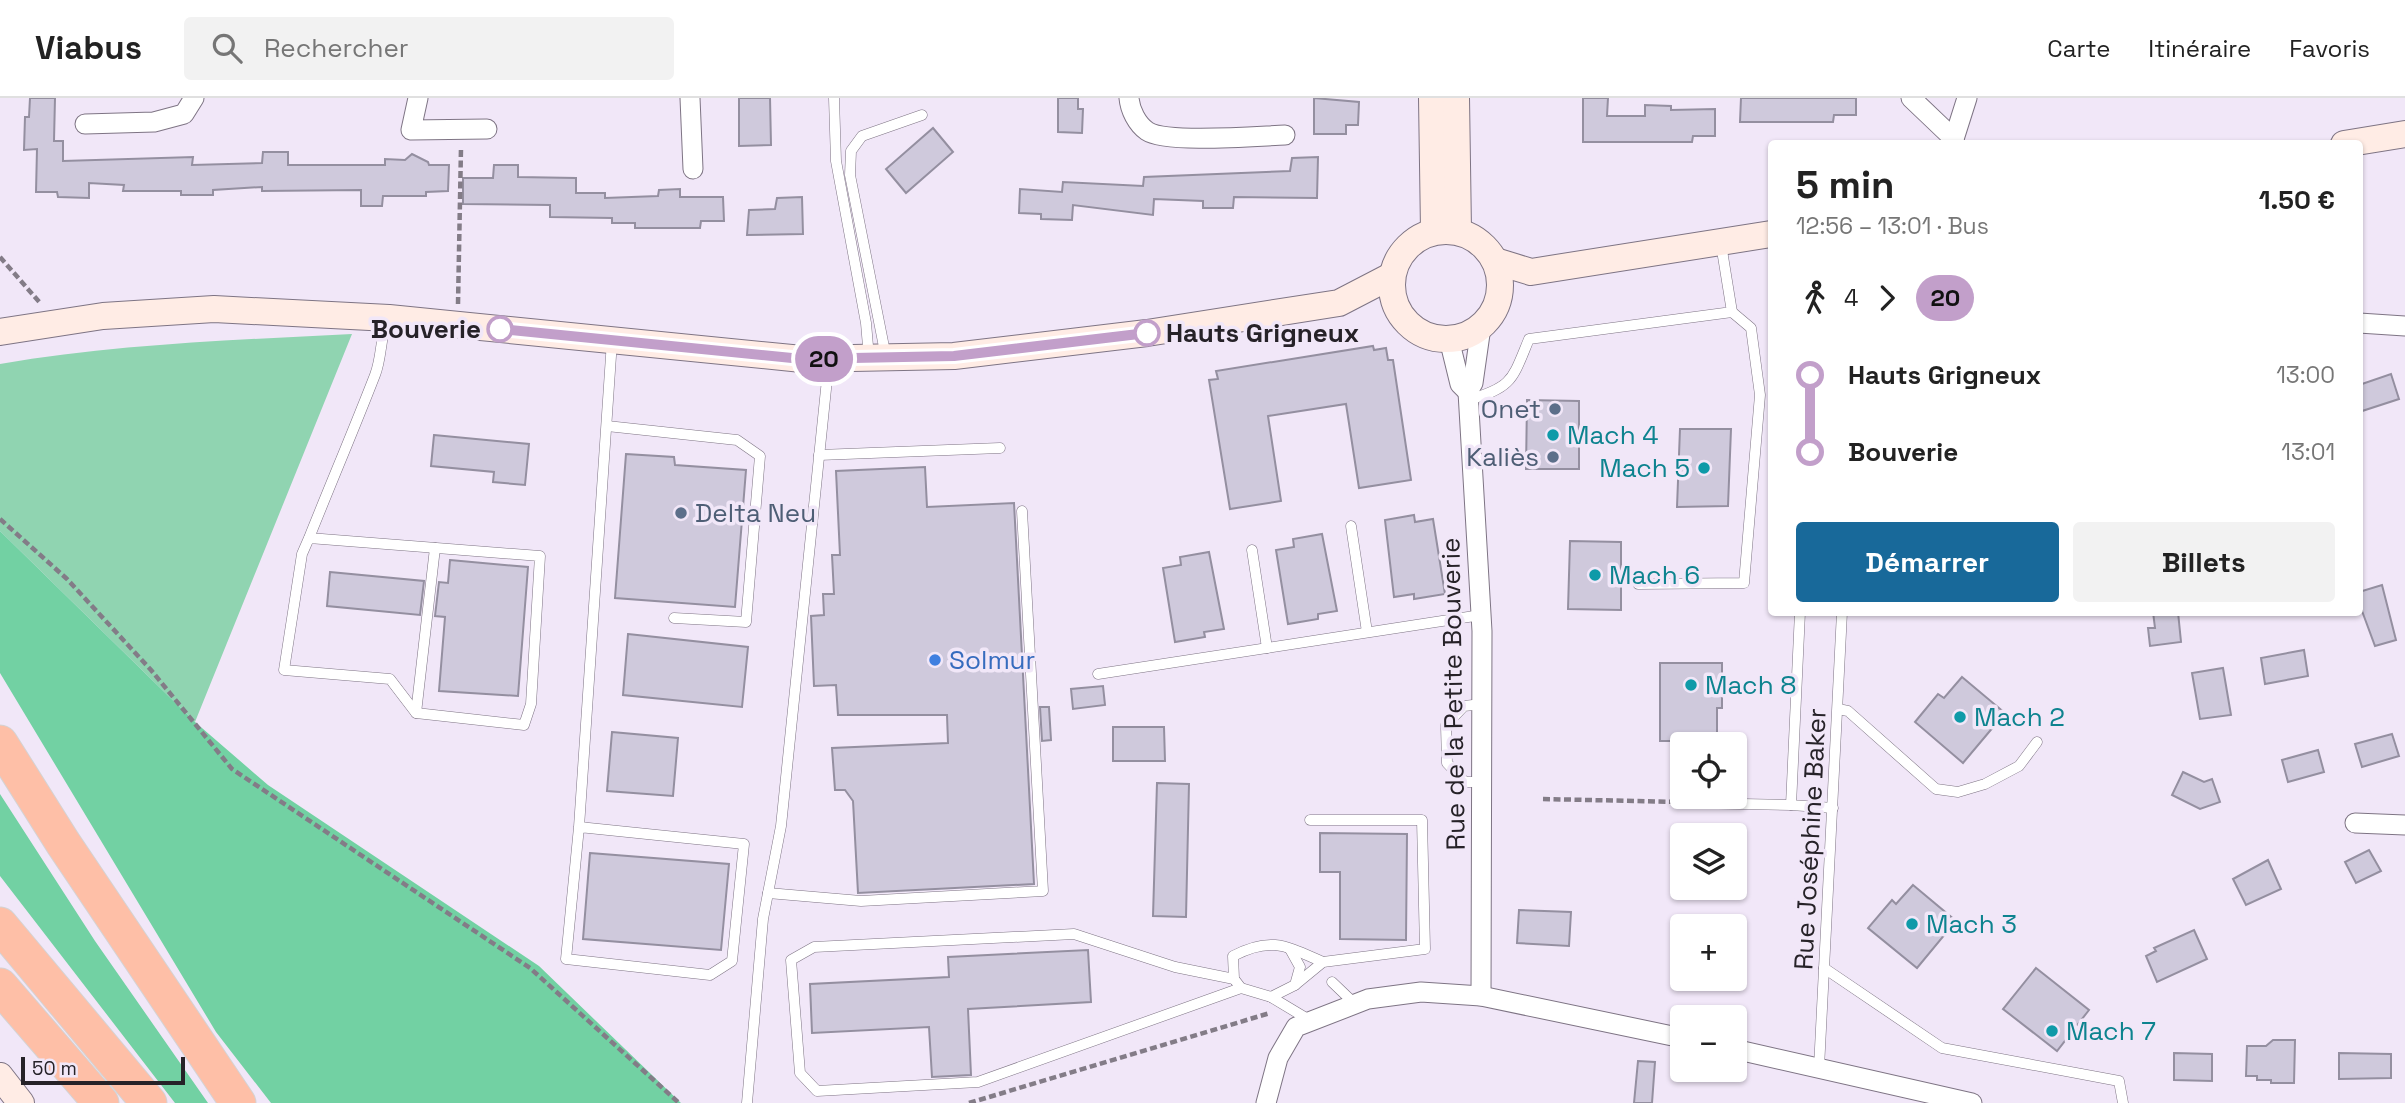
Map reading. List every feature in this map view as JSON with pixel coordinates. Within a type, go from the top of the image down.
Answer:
[{"type":"highway","points":[[0,743],[63,843],[238,1103]]},
{"type":"highway","points":[[0,925],[149,1103]]},
{"type":"highway","points":[[0,986],[101,1103]]},
{"type":"street","points":[[85,124],[154,122],[184,114],[194,98]]},
{"type":"street","points":[[418,98],[411,130],[487,129]]},
{"type":"street","points":[[690,98],[694,169]]},
{"type":"street","points":[[1129,98],[1130,110],[1147,131],[1171,137],[1285,135]]},
{"type":"street","points":[[1432,98],[1446,230]]},
{"type":"street","points":[[1446,230],[1456,98]]},
{"type":"street","points":[[1911,98],[1953,140]]},
{"type":"street","points":[[1954,140],[1967,98]]},
{"type":"street","points":[[2363,141],[2405,134]]},
{"type":"street","points":[[1446,230],[1484,245],[1495,261],[1500,279],[1499,298],[1493,312],[1480,327],[1468,335],[1449,339],[1432,337],[1414,330],[1404,321],[1394,304],[1391,276],[1397,258],[1416,238],[1446,230]]},
{"type":"street","points":[[1495,261],[1531,272],[1768,234]]},
{"type":"street","points":[[1499,298],[1531,272]]},
{"type":"street","points":[[1339,303],[1391,276]]},
{"type":"street","points":[[0,332],[103,316],[214,309],[389,318],[612,341],[829,359],[954,356],[1075,343],[1339,303],[1379,310],[1404,321]]},
{"type":"street","points":[[2363,323],[2405,326]]},
{"type":"street","name":"Rue de la Petite Bouverie","points":[[1480,327],[1473,383],[1468,396],[1482,614],[1481,996]]},
{"type":"street","name":"Rue de la Petite Bouverie","points":[[1449,339],[1460,384],[1468,396]]},
{"type":"street","points":[[2355,823],[2405,825]]},
{"type":"street","points":[[1266,1103],[1278,1058],[1303,1024],[1367,999],[1421,992],[1481,996],[1670,1035]]},
{"type":"street","points":[[1747,1052],[1819,1068],[1912,1096],[1972,1103]]},
{"type":"street","points":[[0,1076],[22,1103]]},
{"type":"lane","points":[[834,98],[836,161],[866,323],[877,358]]},
{"type":"lane","points":[[877,358],[850,175],[851,151],[862,136],[922,115]]},
{"type":"lane","points":[[1638,584],[1744,583],[1760,395],[1751,328],[1732,312],[1721,242]]},
{"type":"lane","points":[[1468,396],[1500,391],[1514,376],[1529,338],[1732,312]]},
{"type":"lane","points":[[309,538],[540,556],[531,704],[524,725],[416,713],[390,679],[284,670],[302,554],[377,370],[383,332],[389,318]]},
{"type":"lane","points":[[579,827],[744,844],[732,961],[710,975],[566,959],[579,827],[612,341]]},
{"type":"lane","points":[[747,1103],[763,919],[781,826],[829,359]]},
{"type":"lane","points":[[607,426],[737,440],[760,456],[746,622],[674,618]]},
{"type":"lane","points":[[819,455],[1000,448]]},
{"type":"lane","points":[[768,893],[861,901],[1043,891],[1022,511]]},
{"type":"lane","points":[[1351,526],[1367,632]]},
{"type":"lane","points":[[416,713],[435,548]]},
{"type":"lane","points":[[1252,550],[1267,648]]},
{"type":"lane","points":[[1098,674],[1482,614]]},
{"type":"lane","points":[[1791,806],[1800,616]]},
{"type":"lane","name":"Rue Joséphine Baker","points":[[1819,1068],[1842,616]]},
{"type":"lane","points":[[1482,704],[1464,706],[1446,725],[1447,763],[1465,782],[1482,782]]},
{"type":"lane","points":[[1838,709],[1848,711],[1936,789],[1958,792],[1985,783],[2019,766],[2036,742]]},
{"type":"lane","points":[[1747,805],[1833,808]]},
{"type":"lane","points":[[1238,984],[1233,956],[1261,943],[1289,948],[1323,962],[1425,948],[1422,820],[1310,820]]},
{"type":"lane","points":[[1238,984],[978,1082],[817,1091],[800,1073],[791,960],[814,947],[1074,934],[1175,967],[1238,984],[1271,996],[1303,1024]]},
{"type":"lane","points":[[1289,948],[1300,967],[1294,985]]},
{"type":"lane","points":[[1271,996],[1294,985],[1323,962]]},
{"type":"lane","points":[[1825,968],[1942,1048],[2119,1081],[2123,1103]]},
{"type":"lane","points":[[1332,982],[1356,1004]]},
{"type":"path","points":[[458,305],[461,130]]},
{"type":"path","points":[[0,257],[57,323]]},
{"type":"path","points":[[0,519],[67,579],[151,670],[232,769],[530,968],[679,1103]]},
{"type":"path","points":[[1543,799],[1670,802]]},
{"type":"path","points":[[969,1103],[1269,1013],[1303,1024]]},
{"type":"green space","points":[[352,334],[195,722],[0,531],[0,364],[132,347]]},
{"type":"green space","points":[[0,531],[195,722],[268,785],[539,966],[681,1103],[271,1103],[216,1032],[0,673]]},
{"type":"green space","points":[[0,794],[95,941],[208,1103],[175,1103],[0,876]]},
{"type":"building","points":[[30,98],[55,98],[54,141],[63,141],[63,161],[193,157],[192,165],[262,163],[263,152],[288,152],[288,165],[385,165],[385,159],[405,160],[412,154],[429,165],[449,165],[448,191],[426,192],[426,196],[383,196],[382,206],[361,206],[361,190],[262,191],[262,187],[213,190],[213,195],[181,195],[181,191],[123,191],[124,185],[89,183],[89,198],[58,197],[57,192],[36,192],[37,149],[24,150],[25,117],[29,117]]},
{"type":"building","points":[[739,98],[770,98],[771,145],[739,146]]},
{"type":"building","points":[[1058,98],[1078,98],[1078,109],[1083,109],[1082,133],[1058,132]]},
{"type":"building","points":[[1314,98],[1359,102],[1358,125],[1346,125],[1346,134],[1314,134]]},
{"type":"building","points":[[1583,98],[1608,98],[1607,116],[1645,116],[1645,105],[1671,106],[1671,110],[1715,109],[1715,136],[1693,136],[1692,142],[1583,142]]},
{"type":"building","points":[[1741,98],[1856,98],[1856,115],[1834,115],[1833,122],[1740,122]]},
{"type":"building","points":[[933,128],[953,152],[906,193],[886,169]]},
{"type":"building","points":[[1318,157],[1317,198],[1234,197],[1233,208],[1203,208],[1203,201],[1154,199],[1153,215],[1073,205],[1072,220],[1041,219],[1041,214],[1019,213],[1020,189],[1062,192],[1063,182],[1143,186],[1144,177],[1290,171],[1292,158]]},
{"type":"building","points":[[494,165],[518,165],[518,177],[576,178],[576,193],[605,193],[605,198],[658,196],[659,190],[680,189],[680,197],[723,197],[724,221],[701,221],[700,228],[635,228],[635,223],[612,223],[612,218],[550,217],[550,205],[463,204],[463,178],[493,178]]},
{"type":"building","points":[[802,197],[803,234],[747,235],[749,210],[775,209],[777,198]]},
{"type":"building","points":[[1373,346],[1374,350],[1386,348],[1388,360],[1393,360],[1411,480],[1359,488],[1346,404],[1268,416],[1281,501],[1230,509],[1209,380],[1218,379],[1216,371]]},
{"type":"building","points":[[2391,374],[2399,399],[2363,411],[2363,384]]},
{"type":"building","name":"Mach 4","points":[[1527,400],[1579,401],[1579,469],[1526,469]]},
{"type":"building","name":"Mach 5","points":[[1680,429],[1731,429],[1728,506],[1677,507]]},
{"type":"building","points":[[434,435],[529,444],[525,485],[493,482],[494,472],[431,466]]},
{"type":"building","points":[[626,454],[674,457],[675,465],[746,470],[735,607],[615,598]]},
{"type":"building","points":[[925,467],[927,507],[1014,503],[1034,884],[858,893],[853,801],[845,790],[835,790],[832,748],[948,743],[947,715],[838,715],[836,685],[814,686],[811,616],[824,615],[823,594],[834,594],[832,555],[840,555],[836,471]]},
{"type":"building","points":[[1414,515],[1415,522],[1433,519],[1445,594],[1414,599],[1414,594],[1394,597],[1385,520]]},
{"type":"building","points":[[1322,534],[1337,611],[1318,614],[1318,619],[1288,624],[1276,550],[1294,547],[1293,539]]},
{"type":"building","name":"Mach 6","points":[[1570,541],[1621,542],[1621,610],[1568,609]]},
{"type":"building","points":[[1209,552],[1224,629],[1204,632],[1205,637],[1175,642],[1163,568],[1181,565],[1180,557]]},
{"type":"building","points":[[450,560],[528,567],[518,696],[439,691],[445,617],[435,616],[439,582],[448,583]]},
{"type":"building","points":[[330,572],[424,581],[420,615],[327,606]]},
{"type":"building","points":[[2382,585],[2396,640],[2375,646],[2363,614],[2363,591]]},
{"type":"building","points":[[2154,616],[2178,616],[2181,642],[2150,646],[2148,628],[2155,628]]},
{"type":"building","points":[[628,634],[748,647],[742,707],[623,695]]},
{"type":"building","points":[[2304,650],[2308,676],[2265,684],[2261,658]]},
{"type":"building","name":"Mach 8","points":[[1660,663],[1722,663],[1722,708],[1717,708],[1717,732],[1670,732],[1670,741],[1660,741]]},
{"type":"building","points":[[2223,668],[2231,715],[2200,719],[2192,673]]},
{"type":"building","name":"Mach 2","points":[[1962,677],[2005,713],[1963,763],[1915,722],[1938,694],[1944,698]]},
{"type":"building","points":[[1103,686],[1105,705],[1073,709],[1071,689]]},
{"type":"building","points":[[1040,707],[1049,707],[1051,740],[1042,741]]},
{"type":"building","points":[[1113,727],[1164,727],[1165,761],[1113,761]]},
{"type":"building","points":[[612,732],[678,738],[673,796],[607,791]]},
{"type":"building","points":[[2392,734],[2399,756],[2362,767],[2355,744]]},
{"type":"building","points":[[2318,750],[2324,772],[2288,782],[2282,760]]},
{"type":"building","points":[[2183,772],[2204,782],[2212,779],[2220,802],[2200,809],[2172,795]]},
{"type":"building","points":[[1157,783],[1189,784],[1186,917],[1153,916]]},
{"type":"building","points":[[1320,833],[1407,834],[1406,940],[1340,939],[1340,872],[1320,872]]},
{"type":"building","points":[[2369,850],[2381,871],[2356,883],[2345,862]]},
{"type":"building","points":[[590,853],[729,864],[721,950],[583,939]]},
{"type":"building","points":[[2268,860],[2281,889],[2246,905],[2233,879]]},
{"type":"building","name":"Mach 3","points":[[1913,885],[1956,921],[1917,968],[1868,928],[1892,900],[1896,904]]},
{"type":"building","points":[[1519,910],[1571,912],[1569,946],[1517,943]]},
{"type":"building","points":[[2194,930],[2207,959],[2157,982],[2146,956],[2156,951],[2154,948]]},
{"type":"building","points":[[1088,950],[1091,1002],[968,1009],[971,1075],[932,1077],[929,1027],[812,1033],[810,984],[949,977],[948,957]]},
{"type":"building","name":"Mach 7","points":[[2036,968],[2089,1010],[2057,1051],[2003,1009]]},
{"type":"building","points":[[2273,1040],[2295,1040],[2294,1083],[2271,1083],[2271,1080],[2257,1080],[2257,1076],[2246,1076],[2247,1046],[2266,1046]]},
{"type":"building","points":[[2174,1053],[2212,1054],[2212,1081],[2174,1080]]},
{"type":"building","points":[[2339,1053],[2391,1054],[2391,1078],[2339,1079]]},
{"type":"building","points":[[1638,1061],[1655,1062],[1652,1103],[1634,1103]]},
{"type":"bus line","name":"20","points":[[500,329],[802,359],[954,356],[1147,333]]},
{"type":"place","name":"Bouverie","points":[[500,329]]},
{"type":"place","name":"Hauts Grigneux","points":[[1147,333]]},
{"type":"place","name":"Onet","points":[[1555,409]]},
{"type":"place","name":"Mach 4","points":[[1553,435]]},
{"type":"place","name":"Kaliès","points":[[1553,457]]},
{"type":"place","name":"Mach 5","points":[[1704,468]]},
{"type":"place","name":"Delta Neu","points":[[681,513]]},
{"type":"place","name":"Mach 6","points":[[1595,575]]},
{"type":"place","name":"Solmur","points":[[935,660]]},
{"type":"place","name":"Mach 8","points":[[1691,685]]},
{"type":"place","name":"Mach 2","points":[[1960,717]]},
{"type":"place","name":"Mach 3","points":[[1912,924]]},
{"type":"place","name":"Mach 7","points":[[2052,1031]]}]
